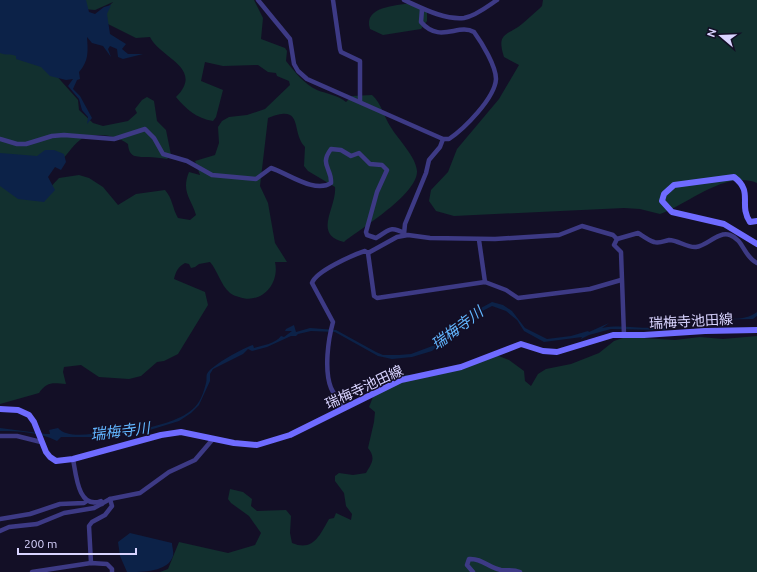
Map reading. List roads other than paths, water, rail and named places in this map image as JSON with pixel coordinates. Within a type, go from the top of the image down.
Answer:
[{"type":"main road","points":[[757,221],[750,222],[746,217],[744,207],[746,190],[741,182],[734,177],[674,185],[664,194],[662,201],[672,212],[724,224],[757,244]]},
{"type":"main road","name":"瑞梅寺池田線","points":[[41,442],[46,452],[53,460],[61,461],[161,435],[181,432],[251,445],[268,443],[290,435],[401,380],[461,367],[521,344],[543,351],[557,352],[606,336],[757,330]]},
{"type":"main road","points":[[0,409],[22,411],[29,415],[34,422],[41,442]]},
{"type":"street","points":[[258,0],[290,39],[294,64],[298,71],[307,79],[319,86],[360,101],[360,103],[444,139],[449,139],[459,132],[483,105],[493,89],[495,74],[488,56],[474,32],[470,30],[445,32],[433,31],[421,22],[422,9]]},
{"type":"street","points":[[333,0],[340,49],[342,52],[360,61],[360,101]]},
{"type":"street","points":[[404,0],[422,9],[441,15],[464,18],[479,12],[497,0]]},
{"type":"street","points":[[0,138],[17,144],[26,144],[52,136],[64,135],[114,139],[145,129],[154,138],[163,154],[187,161],[212,176],[256,179],[272,168],[302,182],[322,186],[330,183],[325,162],[326,155],[331,149],[341,150],[352,156],[359,153],[370,164],[382,165],[387,170],[377,192],[366,232],[367,235],[376,238],[386,230],[394,228],[404,234],[430,238],[479,240],[559,235],[582,226],[613,235],[617,239]]},
{"type":"street","points":[[404,234],[405,224],[426,173],[429,160],[440,147],[444,139]]},
{"type":"street","points":[[624,336],[621,280],[622,252],[614,245],[617,239],[638,233],[654,242],[658,243],[669,240],[692,248],[698,247],[722,235],[729,234],[738,241],[749,259],[757,263]]},
{"type":"street","points":[[345,408],[330,387],[328,367],[329,336],[333,322],[316,292],[313,280],[319,273],[353,255],[365,251],[368,253],[404,234]]},
{"type":"street","points":[[479,240],[484,282]]},
{"type":"street","points":[[368,253],[374,296],[377,298],[484,282],[506,290],[518,298],[590,289],[621,280]]},
{"type":"street","points":[[0,436],[17,436],[41,442]]},
{"type":"street","points":[[0,531],[9,527],[37,524],[64,513],[91,509],[110,500],[140,493],[169,472],[195,460],[213,439]]},
{"type":"street","points":[[73,459],[80,492],[87,501]]},
{"type":"street","points":[[91,563],[89,526],[109,511],[112,506],[110,500]]},
{"type":"street","points":[[0,519],[30,514],[51,506],[84,503],[87,501],[96,503],[101,501],[102,504]]},
{"type":"street","points":[[472,572],[467,565],[469,559],[477,560],[503,571],[514,570],[520,572]]},
{"type":"street","points":[[32,572],[91,563],[107,564],[112,569],[112,572]]},
{"type":"water","points":[[0,0],[86,0],[89,12],[95,14],[104,7],[111,5],[107,14],[110,34],[126,44],[122,49],[128,54],[143,54],[123,59],[118,57],[117,49],[110,46],[108,49],[111,57],[103,46],[92,43],[87,37],[88,51],[85,64],[79,72],[80,79],[77,80],[73,89],[80,96],[92,118],[87,124],[88,117],[82,110],[79,99],[68,86],[73,79],[66,80],[50,76],[41,67],[16,59],[16,56],[14,55],[0,53]]},
{"type":"water","points":[[45,150],[54,150],[64,154],[66,162],[61,170],[55,167],[48,177],[55,190],[44,202],[18,199],[0,186],[0,153],[37,156]]},
{"type":"water","name":"瑞梅寺川","points":[[492,302],[503,305],[512,311],[525,328],[547,339],[589,332],[609,323],[602,328],[619,326],[655,328],[672,325],[671,323],[681,318],[682,321],[689,318],[699,317],[734,319],[750,316],[757,312],[757,316],[753,319],[694,320],[664,330],[611,329],[589,335],[581,339],[582,337],[544,342],[524,331],[517,320],[506,311],[492,306],[471,317],[432,351],[412,357],[392,359],[378,356],[335,332],[311,331],[298,334],[296,336],[291,336],[267,347],[252,351],[248,349],[243,354],[213,369],[210,374],[210,381],[199,405],[191,413],[179,421],[140,433],[129,429],[91,437],[61,437],[57,441],[37,434],[0,431],[0,428],[50,434],[49,430],[58,428],[64,432],[82,435],[131,427],[133,424],[135,424],[135,427],[142,430],[170,422],[189,412],[199,402],[206,382],[207,374],[214,366],[249,346],[253,345],[254,348],[272,343],[281,336],[284,337],[292,331],[285,331],[286,329],[294,325],[296,332],[310,328],[336,330],[383,355],[411,354],[435,345],[451,329],[450,333],[478,308],[479,305],[481,308]]},
{"type":"water","points":[[130,533],[172,543],[173,556],[170,561],[166,565],[154,570],[127,572],[120,556],[118,542]]}]
